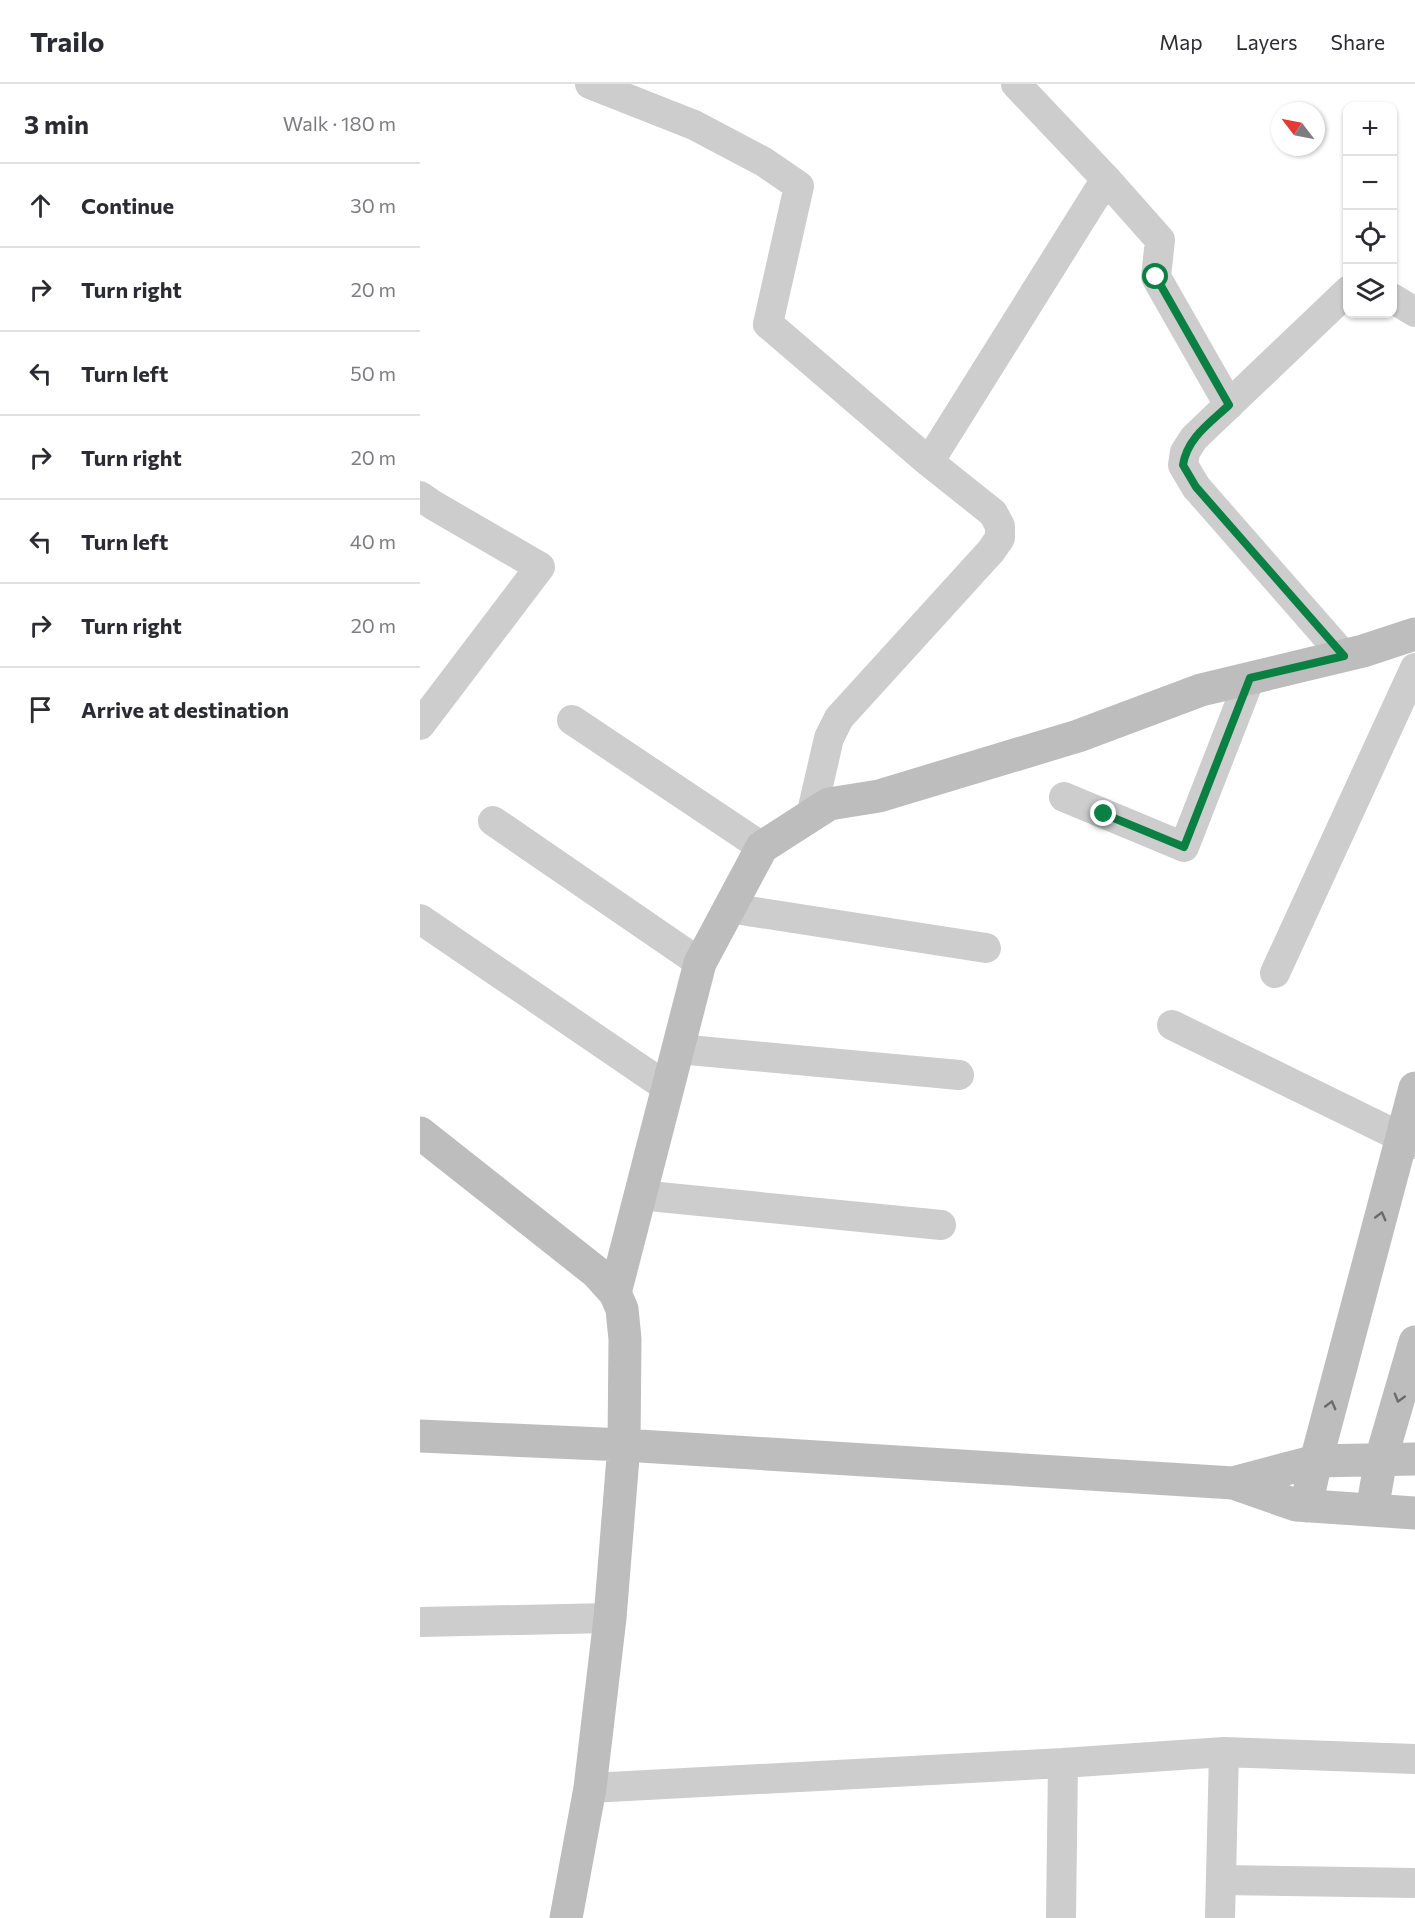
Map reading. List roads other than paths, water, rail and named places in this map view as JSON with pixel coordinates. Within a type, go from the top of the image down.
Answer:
[{"type":"street","points":[[590,84],[651,95],[694,125],[764,162],[799,186],[768,324],[928,462],[993,513],[1000,526],[1000,538],[991,551],[838,718],[829,738],[811,816]]},
{"type":"street","points":[[1016,84],[1160,240],[1156,277],[1229,405]]},
{"type":"street","points":[[928,462],[1106,179]]},
{"type":"street","points":[[1343,295],[1194,438],[1185,452],[1183,465],[1196,487],[1344,656]]},
{"type":"street","points":[[1397,301],[1415,312]]},
{"type":"street","points":[[420,725],[540,567],[424,507]]},
{"type":"street","points":[[615,1293],[700,963],[762,847],[829,804],[879,796],[1078,736],[1201,690],[1344,656],[1415,634]]},
{"type":"street","points":[[1275,973],[1415,668]]},
{"type":"street","points":[[1064,797],[1184,847],[1250,678]]},
{"type":"street","points":[[572,720],[762,847]]},
{"type":"street","points":[[494,821],[700,963]]},
{"type":"street","points":[[729,908],[986,948]]},
{"type":"street","points":[[420,919],[668,1088]]},
{"type":"street","points":[[1172,1025],[1408,1141]]},
{"type":"street","points":[[678,1049],[959,1075]]},
{"type":"street","points":[[1306,1506],[1316,1461],[1408,1141],[1415,1088]]},
{"type":"street","points":[[420,1133],[596,1272],[615,1293],[622,1309],[625,1339],[624,1445],[610,1618],[590,1788],[566,1918]]},
{"type":"street","points":[[639,1195],[940,1225]]},
{"type":"street","points":[[1372,1510],[1381,1460],[1415,1342]]},
{"type":"street","points":[[420,1436],[624,1445],[1233,1484],[1296,1505],[1415,1513]]},
{"type":"street","points":[[1233,1484],[1316,1461],[1415,1459]]},
{"type":"street","points":[[420,1622],[610,1618]]},
{"type":"street","points":[[590,1788],[1063,1763],[1224,1752],[1415,1760]]},
{"type":"street","points":[[1220,1918],[1224,1752]]},
{"type":"street","points":[[1061,1918],[1063,1763]]},
{"type":"street","points":[[1221,1880],[1415,1883]]}]
